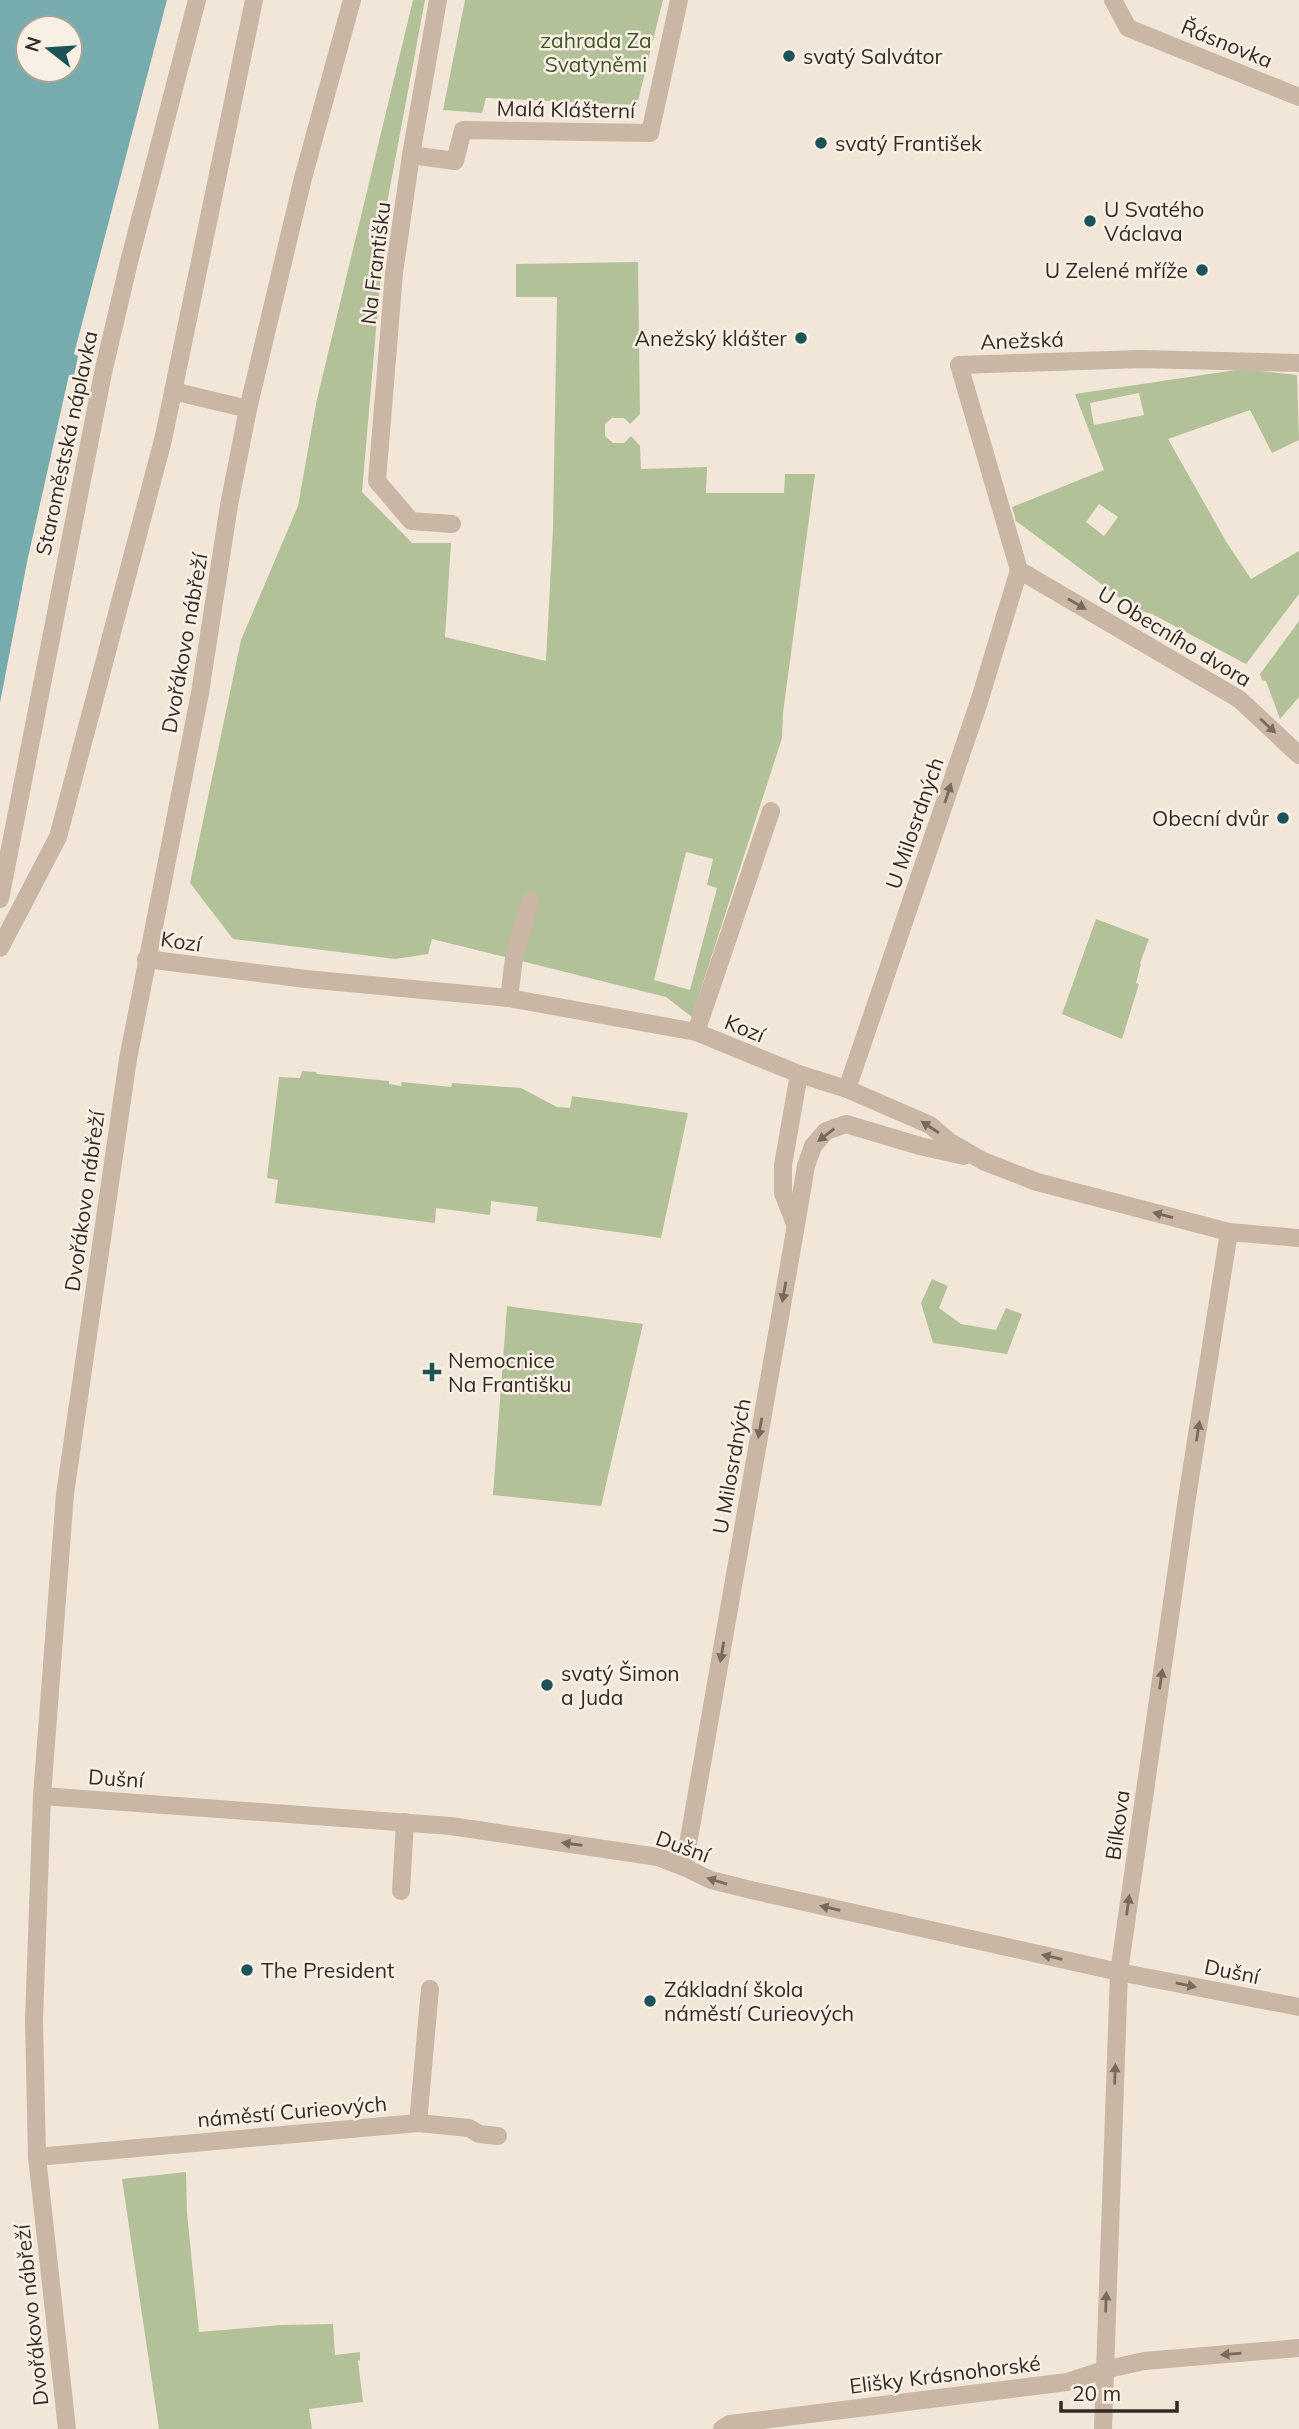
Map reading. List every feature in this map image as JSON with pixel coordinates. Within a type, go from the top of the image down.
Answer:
[{"type":"street","name":"Staroměstská náplavka","points":[[0,899],[103,373],[197,0]]},
{"type":"street","points":[[0,948],[58,837],[173,391],[254,0]]},
{"type":"street","name":"Dvořákovo nábřeží","points":[[67,2429],[37,2157],[34,2020],[41,1796],[65,1494],[109,1184],[146,959],[200,693],[229,505],[248,410],[303,178],[352,0]]},
{"type":"street","name":"Na Františku","points":[[439,0],[411,155],[394,273],[377,481],[411,521],[452,524]]},
{"type":"street","name":"Malá Klášterní","points":[[411,155],[454,161],[463,130],[650,133],[679,0]]},
{"type":"street","name":"Řásnovka","points":[[1113,0],[1128,27],[1299,97]]},
{"type":"street","name":"Anežská","points":[[1018,569],[959,365],[1141,359],[1299,363]]},
{"type":"street","points":[[173,391],[248,410]]},
{"type":"street","name":"U Milosrdných","points":[[847,1088],[979,702],[1018,569]]},
{"type":"street","name":"U Obecního dvora","points":[[1018,569],[1238,699],[1299,755]]},
{"type":"street","points":[[696,1032],[771,811]]},
{"type":"street","points":[[509,998],[514,958],[530,901]]},
{"type":"street","name":"Kozí","points":[[146,959],[306,979],[509,998],[696,1032],[800,1074],[847,1088],[930,1125],[950,1142],[983,1161],[1037,1182],[1229,1233],[1299,1238]]},
{"type":"street","points":[[796,1225],[783,1194],[783,1164],[800,1074]]},
{"type":"street","name":"U Milosrdných","points":[[684,1867],[806,1166],[813,1146],[826,1131],[846,1124],[983,1161]]},
{"type":"street","name":"Bílkova","points":[[1102,2429],[1119,1972],[1187,1499],[1229,1233]]},
{"type":"street","name":"Dušní","points":[[41,1796],[451,1826],[640,1854],[684,1867],[711,1880],[751,1890],[1119,1972],[1299,2007]]},
{"type":"street","points":[[401,1891],[405,1822]]},
{"type":"street","name":"náměstí Curieových","points":[[37,2157],[418,2123],[430,1989]]},
{"type":"street","points":[[418,2123],[469,2128],[479,2134],[498,2136]]},
{"type":"street","name":"Elišky Krásnohorské","points":[[722,2429],[730,2424],[1066,2382],[1144,2361],[1299,2348]]},
{"type":"green space","points":[[413,0],[425,0],[387,203],[362,492],[412,543],[451,543],[445,637],[546,661],[553,528],[557,297],[516,297],[516,264],[638,262],[640,414],[630,424],[624,418],[612,418],[605,424],[605,436],[613,443],[624,443],[631,436],[640,446],[641,469],[707,467],[706,493],[784,493],[785,474],[815,474],[783,713],[782,738],[692,1017],[666,997],[432,939],[428,954],[395,959],[233,939],[190,883],[241,640],[298,506],[317,399]],"holes":[[[686,852],[713,859],[707,885],[717,888],[690,990],[654,980]]]},
{"type":"green space","name":"zahrada Za Svatyněmi","points":[[465,0],[663,0],[637,105],[486,98],[482,113],[443,110]]},
{"type":"green space","points":[[1243,369],[1297,375],[1299,440],[1272,453],[1250,410],[1168,439],[1227,543],[1251,579],[1299,551],[1299,594],[1246,664],[1152,614],[1135,609],[1016,521],[1012,507],[1104,470],[1075,394]],"holes":[[[1139,393],[1144,415],[1094,425],[1090,403]],[[1099,504],[1118,517],[1104,536],[1086,522]]]},
{"type":"green space","points":[[1299,621],[1299,697],[1280,719],[1266,681],[1262,680],[1260,674]]},
{"type":"green space","points":[[1096,919],[1149,939],[1140,963],[1136,983],[1139,984],[1122,1039],[1062,1014]]},
{"type":"green space","points":[[302,1071],[389,1081],[389,1084],[401,1086],[402,1082],[451,1087],[452,1083],[521,1088],[557,1107],[570,1108],[572,1096],[688,1113],[661,1238],[536,1221],[538,1207],[491,1201],[490,1215],[436,1208],[435,1223],[275,1203],[278,1180],[267,1178],[279,1077],[300,1078]]},
{"type":"green space","points":[[932,1279],[948,1286],[939,1308],[961,1324],[996,1330],[1006,1308],[1022,1314],[1007,1354],[933,1343],[921,1303]]},
{"type":"green space","points":[[507,1306],[643,1324],[601,1506],[493,1495]]},
{"type":"green space","points":[[186,2172],[187,2213],[199,2332],[281,2325],[333,2324],[335,2355],[360,2352],[358,2361],[363,2402],[309,2409],[312,2429],[159,2429],[122,2179]]},
{"type":"water","points":[[0,0],[167,0],[74,354],[78,356],[74,376],[69,375],[27,562],[0,703]]},
{"type":"place","name":"svatý Salvátor","points":[[789,56]]},
{"type":"place","name":"svatý František","points":[[821,143]]},
{"type":"place","name":"U Svatého Václava","points":[[1090,221]]},
{"type":"place","name":"U Zelené mříže","points":[[1202,270]]},
{"type":"place","name":"Anežský klášter","points":[[801,338]]},
{"type":"place","name":"Obecní dvůr","points":[[1283,818]]},
{"type":"place","name":"Nemocnice Na Františku","points":[[432,1372]]},
{"type":"place","name":"svatý Šimon a Juda","points":[[547,1685]]},
{"type":"place","name":"The President","points":[[247,1970]]},
{"type":"place","name":"Základní škola náměstí Curieových","points":[[650,2001]]}]
